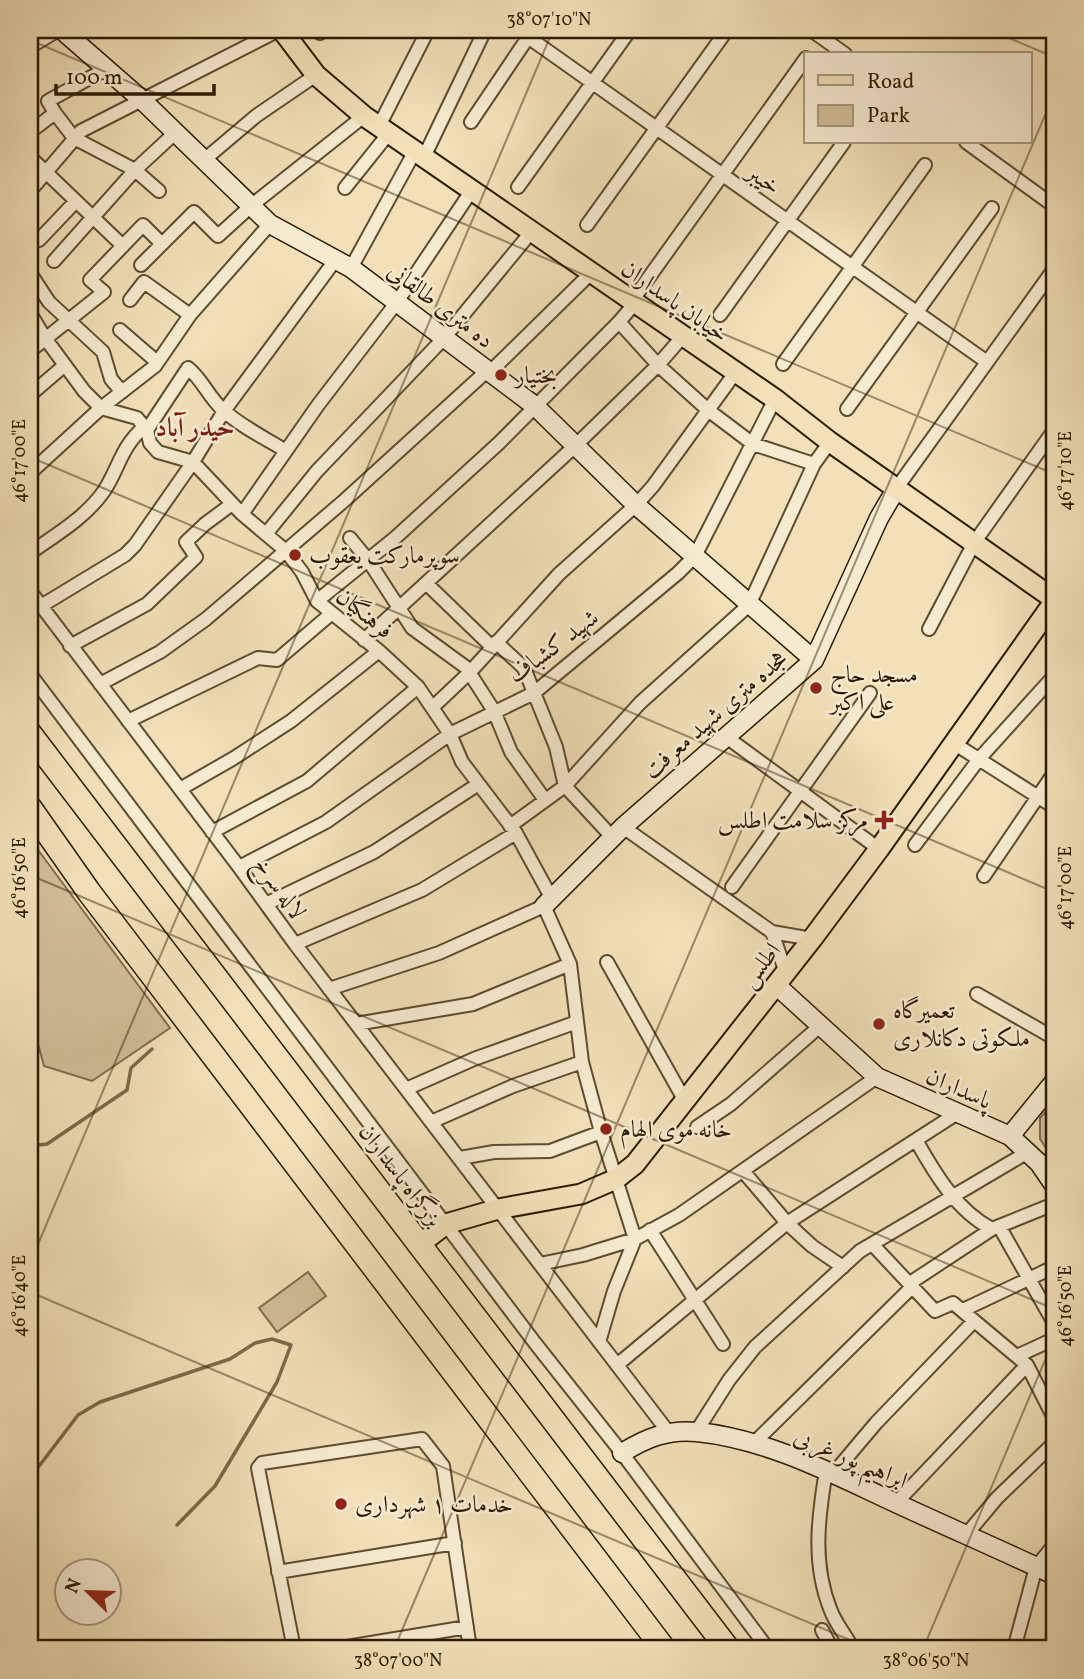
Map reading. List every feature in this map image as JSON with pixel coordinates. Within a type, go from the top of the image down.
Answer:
[{"type":"highway","name":"بزرگراه پاسداران","points":[[30,734],[728,1649]]},
{"type":"highway","points":[[30,808],[97,902],[664,1649]]},
{"type":"main road","name":"خیابان پاسداران","points":[[280,30],[316,75],[377,125],[775,399],[830,442],[1054,601]]},
{"type":"main road","name":"اطلس","points":[[420,1244],[446,1224],[498,1209],[581,1194],[616,1179],[635,1164],[812,939],[879,849],[1054,601]]},
{"type":"street","points":[[30,47],[63,32],[89,30]]},
{"type":"street","points":[[30,191],[81,131],[280,30]]},
{"type":"street","points":[[345,188],[428,30]]},
{"type":"street","points":[[41,606],[125,555],[135,545],[193,462],[224,411],[343,264],[420,154],[485,30]]},
{"type":"street","points":[[518,187],[630,30]]},
{"type":"street","points":[[587,225],[727,30]]},
{"type":"street","name":"ده متری طالقانی","points":[[63,32],[142,100],[270,223],[343,264],[445,337],[534,406],[636,505],[814,660]]},
{"type":"street","points":[[471,122],[527,32]]},
{"type":"street","name":"خیبر","points":[[527,32],[592,83],[987,362]]},
{"type":"street","points":[[809,52],[816,33],[842,52]]},
{"type":"street","points":[[317,601],[368,560],[490,452],[619,322],[804,60]]},
{"type":"street","points":[[106,68],[48,100],[74,138],[135,170],[159,191]]},
{"type":"street","points":[[204,160],[256,116],[316,75]]},
{"type":"street","points":[[30,132],[55,113]]},
{"type":"street","points":[[141,265],[194,212],[218,236],[252,205],[377,125]]},
{"type":"street","points":[[54,261],[135,170],[176,132]]},
{"type":"street","points":[[720,315],[843,144]]},
{"type":"street","points":[[968,144],[1054,206]]},
{"type":"street","points":[[30,157],[123,246]]},
{"type":"street","points":[[783,364],[925,165]]},
{"type":"street","points":[[242,514],[318,405],[397,302],[472,190]]},
{"type":"street","points":[[39,240],[76,201]]},
{"type":"street","points":[[847,409],[992,208]]},
{"type":"street","points":[[30,473],[101,408],[157,362],[190,315],[270,223]]},
{"type":"street","points":[[30,351],[104,292],[90,280],[142,225],[162,244]]},
{"type":"street","points":[[265,534],[317,471],[445,337],[532,232]]},
{"type":"street","name":"هجده متری شهید معرفت","points":[[329,989],[439,953],[548,903],[618,832],[814,660],[879,518],[896,489],[1054,269]]},
{"type":"street","points":[[30,273],[48,302],[103,352],[111,379],[122,392]]},
{"type":"street","points":[[100,684],[160,652],[206,619],[489,371],[591,273]]},
{"type":"street","points":[[130,300],[145,282],[190,315]]},
{"type":"street","points":[[30,313],[65,365],[101,408],[137,418],[146,429],[150,443],[159,452],[193,462]]},
{"type":"street","points":[[619,322],[658,365],[708,410],[753,444],[814,464]]},
{"type":"street","points":[[120,330],[157,362]]},
{"type":"street","points":[[365,640],[575,446],[658,365],[682,336]]},
{"type":"street","points":[[30,395],[65,365]]},
{"type":"street","points":[[30,553],[86,514],[105,489],[121,454],[146,429],[188,368],[197,376],[206,393],[224,411],[286,452]]},
{"type":"street","points":[[433,707],[470,672],[559,574],[636,505],[653,486],[735,373]]},
{"type":"street","name":"شهید کشباف","points":[[239,867],[326,822],[450,734],[534,693],[678,573],[695,556],[775,399]]},
{"type":"street","points":[[929,629],[974,543],[1054,430]]},
{"type":"street","points":[[295,944],[422,890],[513,830],[545,800],[565,786],[640,704],[749,605],[814,464],[830,442]]},
{"type":"street","name":"فرهنگیان","points":[[193,462],[242,514],[286,551],[302,572],[317,601],[379,651],[418,687],[450,734],[462,762],[477,785],[513,830],[548,903],[570,964],[582,1062],[635,1239]]},
{"type":"street","points":[[70,646],[147,604],[196,557],[186,542],[232,504]]},
{"type":"street","points":[[350,538],[368,560],[412,628],[470,672],[494,711],[511,752],[545,800]]},
{"type":"street","points":[[427,584],[524,668],[555,747],[565,786],[618,832],[772,932],[812,939]]},
{"type":"street","name":"لاله سرخ","points":[[30,591],[329,989],[669,1433]]},
{"type":"street","points":[[128,721],[258,658],[277,660],[332,613]]},
{"type":"street","points":[[180,789],[291,721],[379,651]]},
{"type":"street","points":[[30,674],[768,1649]]},
{"type":"street","points":[[915,845],[979,759],[1054,676]]},
{"type":"street","points":[[212,832],[307,781],[418,687]]},
{"type":"street","points":[[732,887],[870,693]]},
{"type":"street","points":[[725,736],[879,849]]},
{"type":"street","points":[[955,744],[1054,807]]},
{"type":"street","points":[[984,876],[1054,773]]},
{"type":"street","points":[[266,904],[374,852],[477,785]]},
{"type":"street","points":[[772,932],[781,979]]},
{"type":"street","points":[[607,962],[685,1101]]},
{"type":"street","points":[[356,1024],[473,1004],[570,964]]},
{"type":"street","name":"پاسداران","points":[[781,979],[820,1026],[877,1077],[1010,1136],[1039,1163],[1054,1185]]},
{"type":"street","points":[[977,994],[1054,1038]]},
{"type":"street","points":[[406,1089],[474,1059],[577,1022]]},
{"type":"street","points":[[697,1127],[731,1104],[820,1026]]},
{"type":"street","points":[[431,1122],[513,1086],[582,1062]]},
{"type":"street","points":[[540,1264],[583,1255],[635,1239],[679,1216],[877,1077]]},
{"type":"street","points":[[1010,1136],[1054,1082]]},
{"type":"street","points":[[617,1365],[787,1223],[956,1114]]},
{"type":"street","points":[[460,1158],[494,1152],[550,1151],[601,1132]]},
{"type":"street","points":[[916,1140],[934,1173],[974,1219],[996,1227],[1054,1323]]},
{"type":"street","points":[[696,1432],[729,1380],[755,1346],[860,1251],[1028,1152]]},
{"type":"street","points":[[743,1171],[787,1223],[812,1246],[843,1267]]},
{"type":"street","points":[[754,1443],[911,1284],[996,1227],[1054,1204]]},
{"type":"street","points":[[650,1230],[723,1344]]},
{"type":"street","points":[[599,1342],[614,1291],[635,1239]]},
{"type":"street","points":[[872,1244],[935,1311],[953,1304],[1022,1360],[1054,1418]]},
{"type":"street","points":[[963,1310],[1054,1267]]},
{"type":"street","points":[[850,1644],[831,1612],[817,1556],[818,1518],[830,1473],[974,1321]]},
{"type":"street","points":[[895,1503],[1022,1360],[1054,1339]]},
{"type":"street","name":"ابراهیم پور غربی","points":[[622,1453],[645,1438],[669,1433],[696,1432],[754,1443],[830,1473],[1054,1575]]},
{"type":"street","points":[[294,1649],[258,1468],[262,1463],[422,1439],[443,1466],[470,1649]]},
{"type":"street","points":[[966,1535],[997,1498],[1054,1443]]},
{"type":"street","points":[[278,1572],[455,1543]]},
{"type":"street","points":[[1014,1649],[1036,1567],[1054,1545]]},
{"type":"street","points":[[335,1649],[467,1627]]},
{"type":"street","points":[[822,1630],[832,1649]]},
{"type":"green space","points":[[30,839],[170,1028],[92,1081],[44,1066],[30,1014]]},
{"type":"green space","points":[[1054,1102],[1054,1160],[1040,1139],[1040,1118]]},
{"type":"green space","points":[[308,1272],[326,1296],[277,1332],[259,1308]]},
{"type":"waterway","points":[[30,1146],[47,1144],[127,1090],[131,1068],[152,1049]]},
{"type":"waterway","points":[[30,1478],[78,1415],[100,1402],[230,1359],[255,1343],[272,1339],[291,1345],[277,1382],[215,1486],[177,1525]]},
{"type":"place","name":"بختیار","points":[[501,375]]},
{"type":"place","name":"سوپرمارکت یعقوب","points":[[295,555]]},
{"type":"place","name":"مسجد حاج علی اکبر","points":[[816,688]]},
{"type":"place","name":"مرکز سلامت اطلس","points":[[884,820]]},
{"type":"place","name":"تعمیرگاه ملکوتی دکانلاری","points":[[879,1024]]},
{"type":"place","name":"خانه موی الهام","points":[[606,1129]]},
{"type":"place","name":"خدمات ۱ شهرداری","points":[[341,1504]]},
{"type":"district","name":"حیدر آباد","points":[[195,427]]}]
